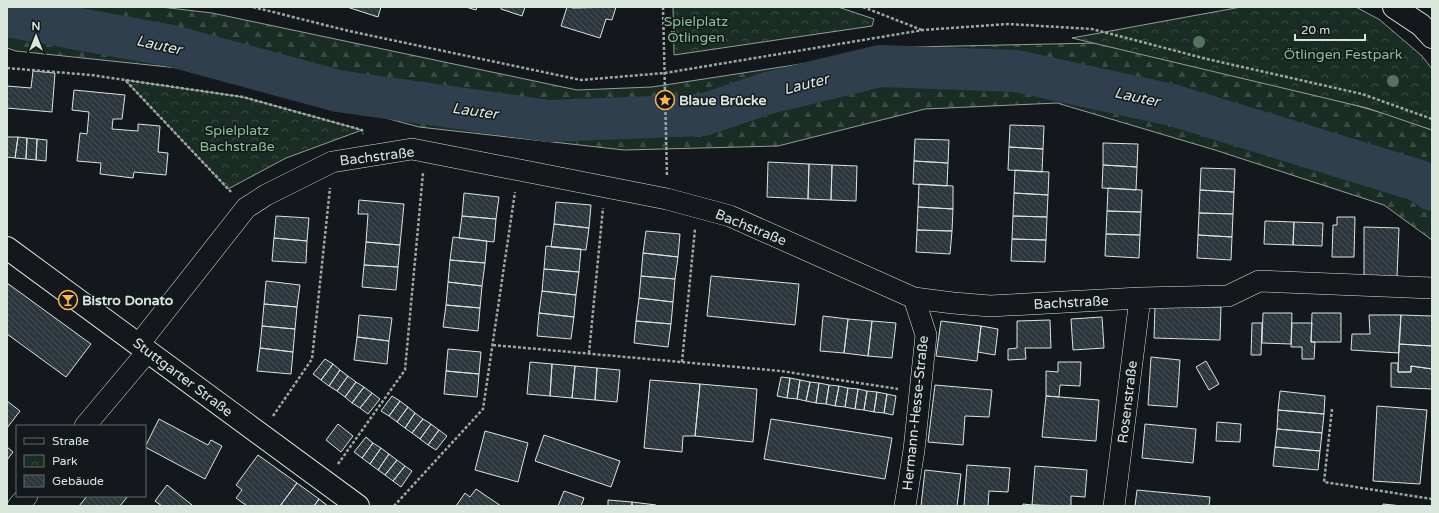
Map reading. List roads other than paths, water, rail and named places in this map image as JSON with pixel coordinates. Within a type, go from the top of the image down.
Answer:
[{"type":"main road","points":[[1394,7],[1421,25],[1432,37]]},
{"type":"main road","name":"Stuttgarter Straße","points":[[7,248],[358,506]]},
{"type":"street","name":"Bachstraße","points":[[86,425],[246,208],[266,195],[332,162],[412,149],[605,186],[730,216],[914,298],[990,306],[1140,298],[1228,296],[1258,281],[1432,288]]},
{"type":"street","name":"Hermann-Hesse-Straße","points":[[905,506],[926,335],[914,298]]},
{"type":"street","name":"Rosenstraße","points":[[1114,506],[1140,298]]},
{"type":"street","points":[[18,506],[25,497]]},
{"type":"waterway","name":"Lauter","points":[[7,16],[172,46],[338,91],[549,121],[703,115],[768,93],[880,66],[1016,71],[1172,105],[1420,181],[1432,190]]},
{"type":"place","name":"Blaue Brücke","points":[[665,100]]},
{"type":"place","name":"Bistro Donato","points":[[68,300]]},
{"type":"park label","name":"Spielplatz Ötlingen","points":[[696,30]]},
{"type":"park label","name":"Ötlingen Festpark","points":[[1343,54]]},
{"type":"park label","name":"Spielplatz Bachstraße","points":[[237,138]]}]
